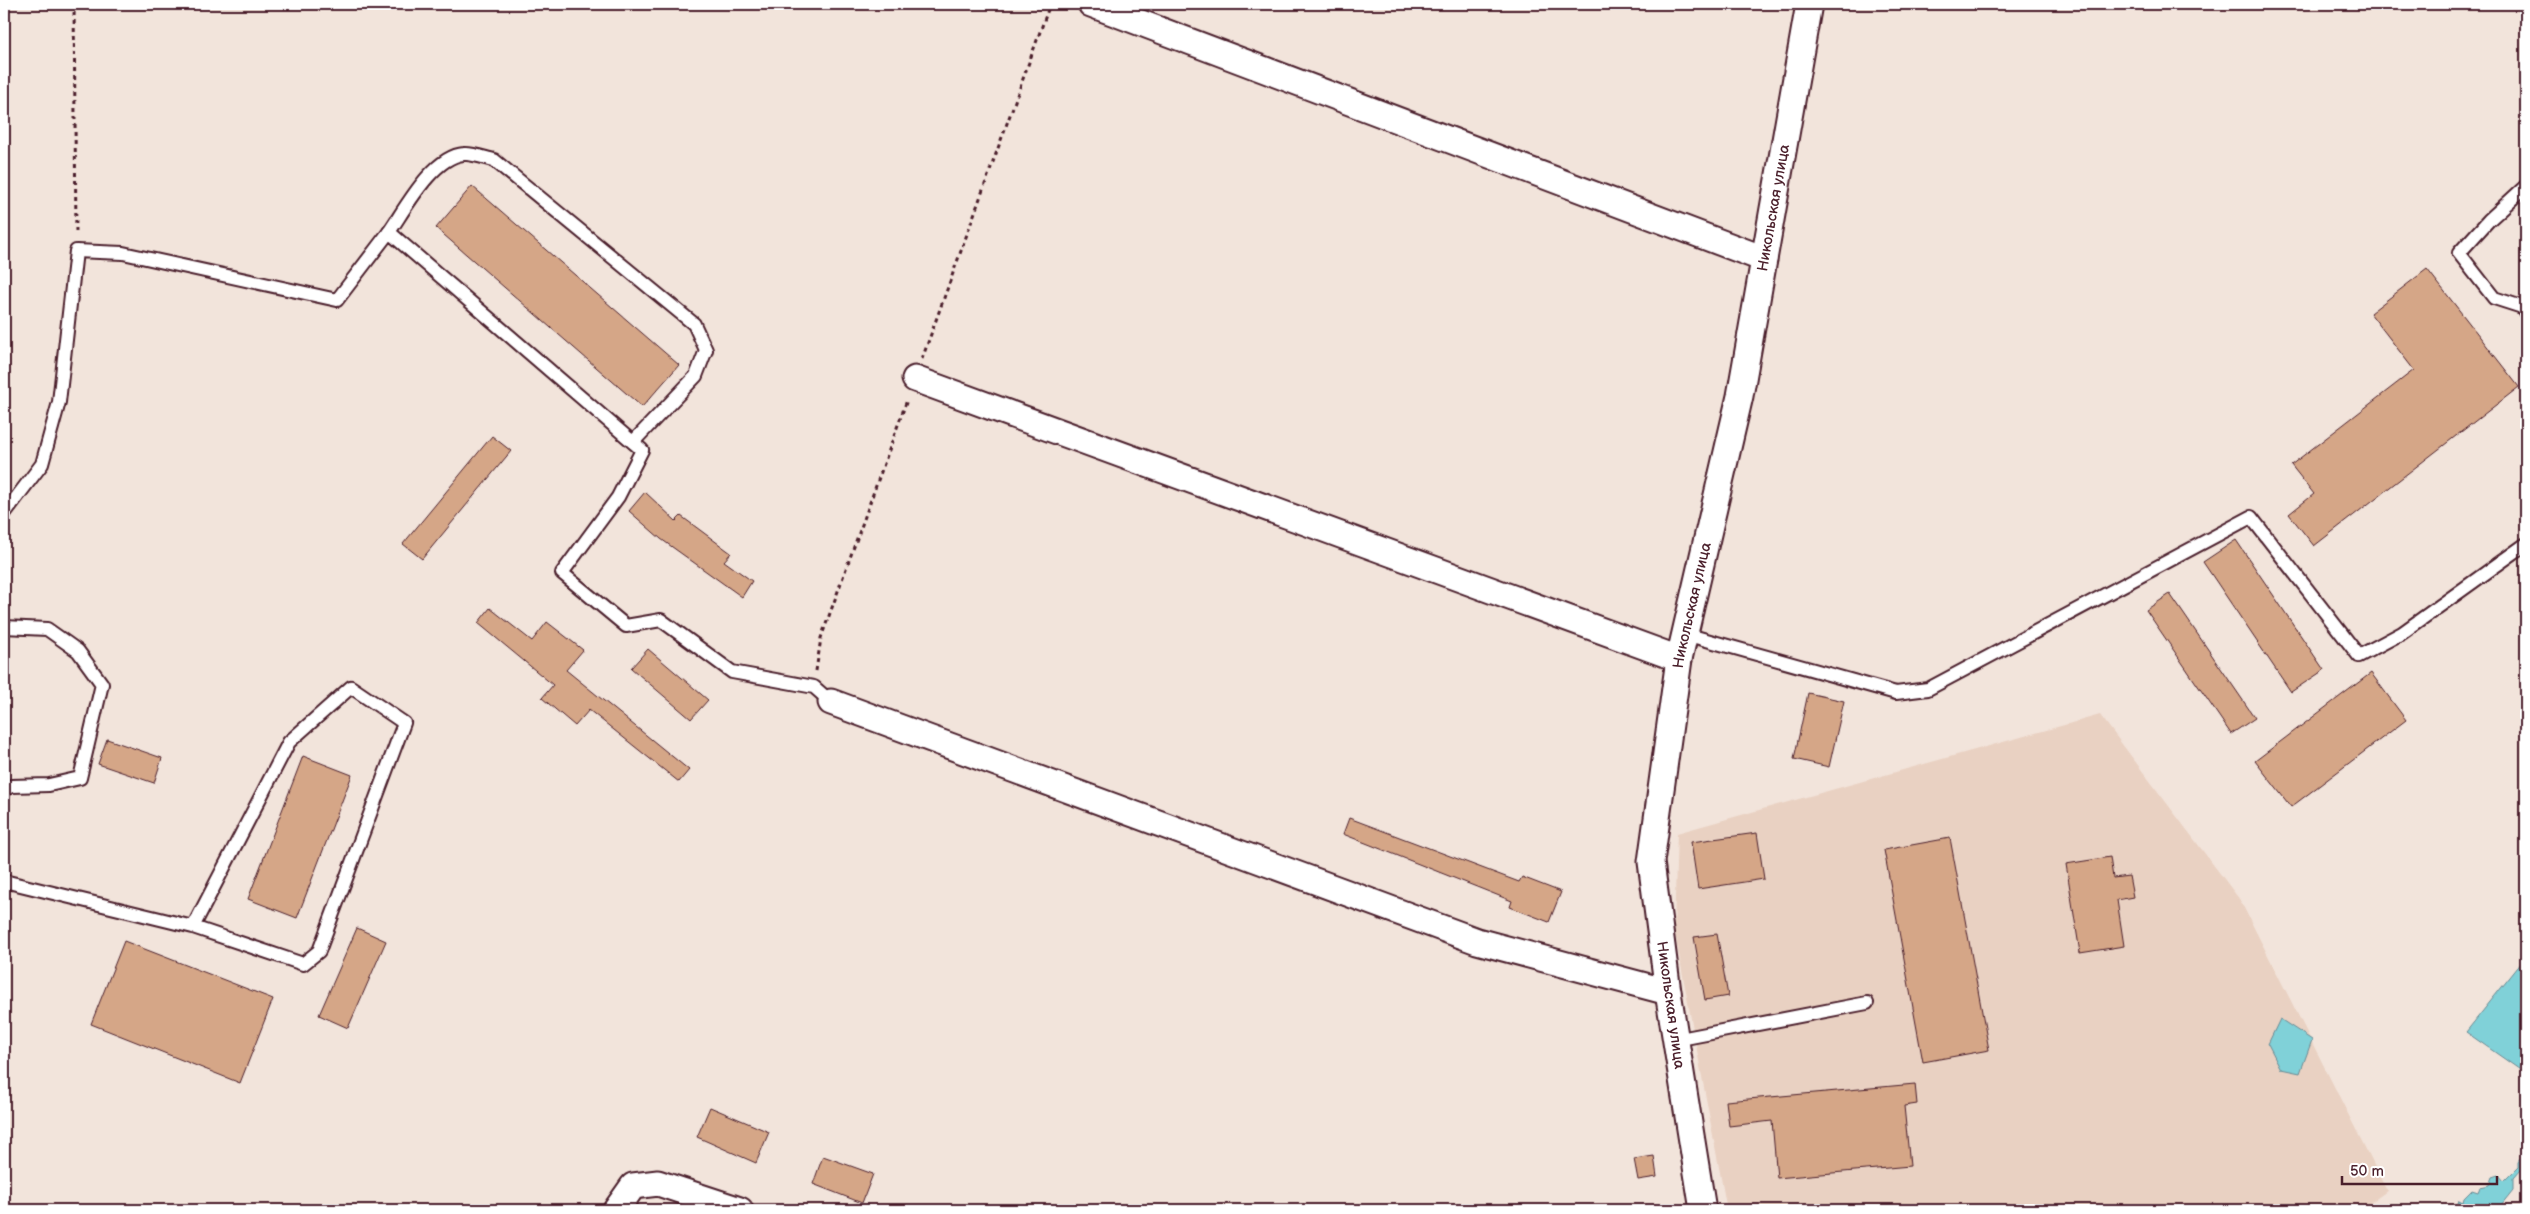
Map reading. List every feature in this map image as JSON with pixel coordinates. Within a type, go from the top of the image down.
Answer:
[{"type":"street","points":[[1091,4],[1764,259]]},
{"type":"street","name":"Никольская улица","points":[[1703,1210],[1668,992],[1651,862],[1679,659],[1740,396],[1809,4]]},
{"type":"street","points":[[915,379],[1679,659]]},
{"type":"street","points":[[822,694],[1477,941],[1668,992]]},
{"type":"street","points":[[616,1210],[633,1186],[658,1183],[740,1210]]},
{"type":"lane","points":[[4,514],[42,464],[59,402],[76,251],[123,252],[337,300],[428,177],[444,160],[464,153],[494,160],[694,324],[706,350],[696,376],[633,442]]},
{"type":"lane","points":[[2526,186],[2488,220],[2459,253],[2494,298],[2522,307],[2526,313]]},
{"type":"lane","points":[[388,232],[642,450],[618,497],[562,573],[626,626],[661,620],[732,672],[822,694]]},
{"type":"lane","points":[[1685,634],[1896,693],[1928,689],[2251,517],[2359,656],[2402,633],[2526,544]]},
{"type":"lane","points":[[4,627],[47,630],[78,651],[102,684],[80,778],[49,785],[11,786],[4,790]]},
{"type":"lane","points":[[4,881],[193,927],[303,964],[319,950],[404,723],[351,687],[289,742],[193,927]]},
{"type":"lane","points":[[1676,1040],[1867,1003]]},
{"type":"path","points":[[74,4],[76,251]]},
{"type":"path","points":[[822,694],[821,638],[1050,4]]},
{"type":"shaded area","points":[[2100,715],[2240,900],[2387,1191],[2360,1210],[1727,1210],[1674,928],[1677,833]]},
{"type":"water","points":[[2526,957],[2526,1074],[2466,1032]]},
{"type":"water","points":[[2280,1019],[2312,1040],[2300,1073],[2281,1069],[2268,1044]]},
{"type":"water","points":[[2526,1151],[2526,1172],[2520,1170],[2513,1178],[2513,1190],[2497,1210],[2456,1210],[2459,1200],[2463,1202],[2464,1198],[2472,1190],[2478,1192],[2480,1187],[2490,1185],[2493,1177],[2499,1175],[2504,1181],[2518,1167],[2518,1162]]},
{"type":"building","points":[[472,186],[679,365],[642,407],[436,228]]},
{"type":"building","points":[[2427,269],[2519,387],[2314,546],[2289,514],[2314,494],[2291,465],[2414,370],[2370,313]]},
{"type":"building","points":[[492,436],[511,451],[422,559],[403,544]]},
{"type":"building","points":[[645,492],[676,521],[681,516],[731,553],[724,561],[752,581],[742,597],[661,539],[629,511]]},
{"type":"building","points":[[2236,540],[2324,670],[2291,692],[2203,562]]},
{"type":"building","points":[[2170,594],[2255,718],[2231,734],[2146,610]]},
{"type":"building","points":[[490,608],[532,641],[547,622],[583,650],[566,670],[689,770],[679,782],[589,710],[575,726],[542,698],[553,685],[478,623]]},
{"type":"building","points":[[648,649],[708,700],[691,719],[631,668]]},
{"type":"building","points":[[2371,673],[2406,720],[2291,807],[2255,761]]},
{"type":"building","points":[[1808,693],[1844,701],[1829,767],[1794,759]]},
{"type":"building","points":[[107,739],[162,758],[154,783],[98,764]]},
{"type":"building","points":[[303,756],[352,775],[297,918],[248,899]]},
{"type":"building","points":[[1349,818],[1519,882],[1522,877],[1561,892],[1549,922],[1510,907],[1512,901],[1343,834]]},
{"type":"building","points":[[1757,833],[1764,879],[1698,889],[1691,842]]},
{"type":"building","points":[[1950,838],[1989,1050],[1923,1062],[1884,850]]},
{"type":"building","points":[[2110,857],[2113,878],[2129,876],[2133,897],[2117,900],[2124,946],[2080,953],[2066,864]]},
{"type":"building","points":[[357,928],[386,941],[348,1028],[319,1015]]},
{"type":"building","points":[[1717,934],[1728,996],[1705,1000],[1694,937]]},
{"type":"building","points":[[124,941],[273,999],[240,1083],[91,1024]]},
{"type":"building","points":[[1915,1084],[1917,1104],[1904,1106],[1910,1166],[1777,1178],[1772,1121],[1729,1126],[1726,1101]]},
{"type":"building","points":[[710,1107],[769,1132],[756,1163],[697,1137]]},
{"type":"building","points":[[823,1156],[873,1174],[862,1203],[813,1184]]},
{"type":"building","points":[[1654,1156],[1657,1177],[1638,1180],[1634,1159]]}]
